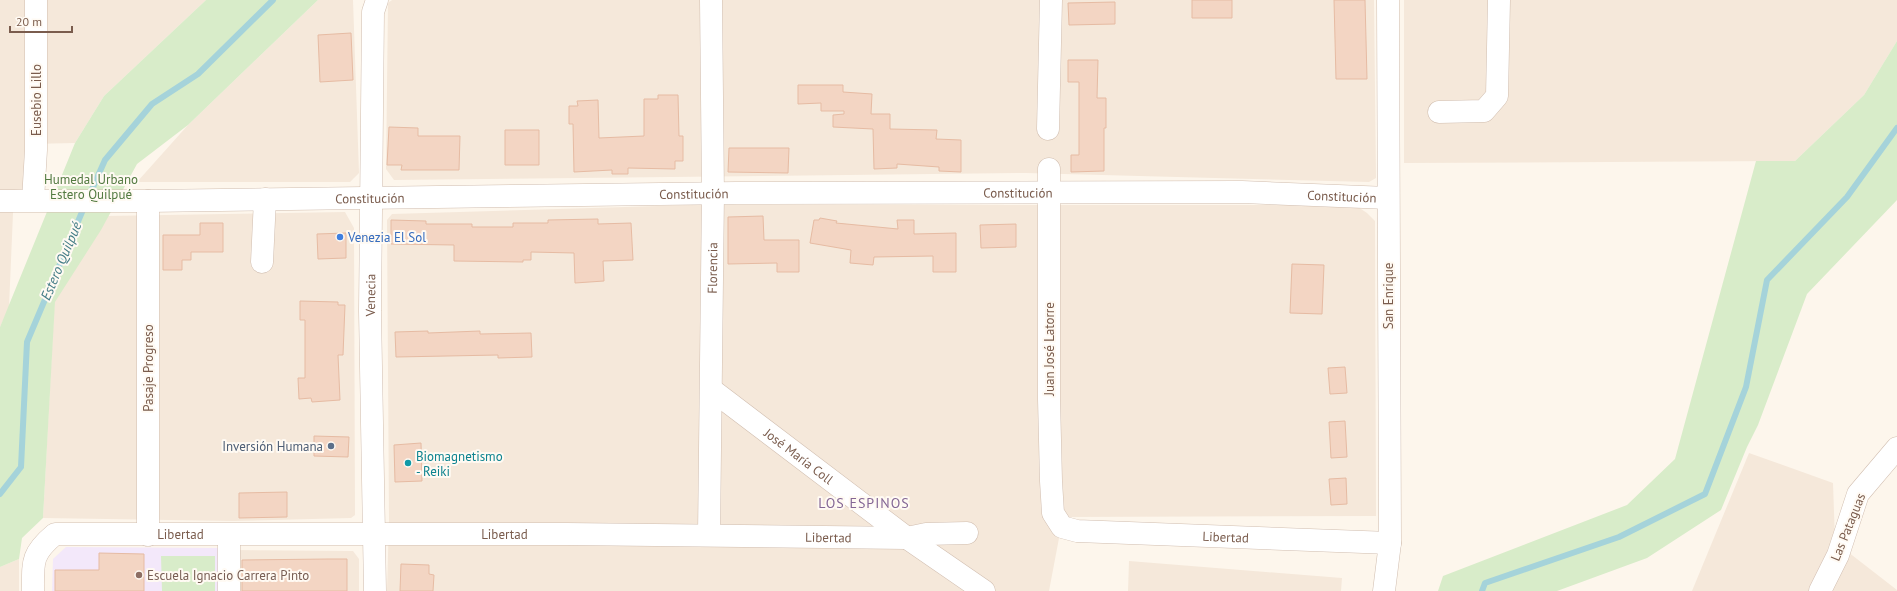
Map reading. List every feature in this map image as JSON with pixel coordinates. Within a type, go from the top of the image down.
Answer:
[{"type":"street","name":"Eusebio Lillo","points":[[36,0],[36,150],[41,200]]},
{"type":"street","name":"Venecia","points":[[375,591],[373,534],[370,197],[373,12],[377,0]]},
{"type":"street","name":"Florencia","points":[[709,535],[712,390],[713,193],[711,0]]},
{"type":"street","points":[[1048,129],[1051,0]]},
{"type":"street","name":"San Enrique","points":[[1384,591],[1390,543],[1388,0]]},
{"type":"street","points":[[1440,112],[1484,111],[1497,96],[1499,0]]},
{"type":"street","name":"Juan José Latorre","points":[[1049,169],[1049,399],[1051,481],[1053,514],[1062,527]]},
{"type":"street","name":"Constitución","points":[[0,201],[148,201],[713,193],[1242,192],[1388,198]]},
{"type":"street","points":[[262,262],[265,199]]},
{"type":"street","name":"Pasaje Progreso","points":[[148,201],[148,535]]},
{"type":"street","name":"José María Coll","points":[[712,390],[907,538],[984,591]]},
{"type":"street","name":"Las Pataguas","points":[[1820,591],[1838,555],[1858,494],[1897,448]]},
{"type":"street","name":"Libertad","points":[[1062,527],[1077,531],[1390,543]]},
{"type":"street","name":"Libertad","points":[[33,591],[33,561],[45,542],[55,534],[709,535],[907,538],[926,534],[967,533]]},
{"type":"street","points":[[229,535],[229,591]]},
{"type":"shaded area","points":[[0,0],[206,0],[104,96],[75,143],[30,144],[30,188],[14,190],[9,307],[0,327]]},
{"type":"shaded area","points":[[318,0],[353,0],[359,173],[350,182],[137,182],[188,125]]},
{"type":"shaded area","points":[[392,0],[1374,0],[1376,178],[1369,182],[1026,173],[394,180],[386,169],[388,3]]},
{"type":"shaded area","points":[[1404,0],[1897,0],[1897,41],[1864,95],[1795,161],[1404,163]]},
{"type":"shaded area","points":[[692,205],[1355,205],[1367,213],[1375,221],[1376,516],[1063,517],[1049,591],[387,591],[389,519],[387,220],[392,214]]},
{"type":"shaded area","points":[[345,212],[354,228],[355,515],[351,518],[233,521],[43,518],[55,293],[106,216]]},
{"type":"shaded area","points":[[1749,453],[1833,483],[1835,541],[1811,591],[1692,591]]},
{"type":"shaded area","name":"Escuela Ignacio Carrera Pinto","points":[[66,547],[225,548],[226,591],[52,591],[53,559]]},
{"type":"shaded area","points":[[232,550],[353,551],[359,559],[359,591],[232,591]]},
{"type":"shaded area","points":[[1848,552],[1897,590],[1897,591],[1829,591]]},
{"type":"shaded area","points":[[19,559],[19,591],[0,591],[0,567]]},
{"type":"shaded area","points":[[1129,561],[1342,578],[1341,591],[1128,591]]},
{"type":"green space","name":"Humedal Urbano Estero Quilpué","points":[[206,0],[318,0],[188,125],[137,164],[101,230],[55,302],[43,518],[22,538],[19,559],[0,567],[0,327],[75,143],[104,96]]},
{"type":"green space","points":[[1897,41],[1897,200],[1807,294],[1758,425],[1747,447],[1721,510],[1647,558],[1557,591],[1438,591],[1443,576],[1627,505],[1675,459],[1756,161],[1795,161],[1864,95]]},
{"type":"green space","points":[[161,556],[215,556],[215,591],[162,591]]},
{"type":"building","points":[[1192,0],[1232,0],[1232,18],[1192,18]]},
{"type":"building","points":[[1334,0],[1365,0],[1367,79],[1336,79]]},
{"type":"building","points":[[1115,2],[1115,24],[1069,25],[1068,3]]},
{"type":"building","points":[[351,33],[353,80],[320,82],[318,35]]},
{"type":"building","points":[[1068,60],[1098,60],[1097,98],[1106,98],[1104,171],[1071,172],[1071,155],[1079,155],[1079,82],[1068,82]]},
{"type":"building","points":[[798,85],[843,85],[843,92],[872,94],[871,114],[890,114],[890,129],[937,130],[936,139],[961,140],[961,172],[939,171],[939,167],[897,164],[897,168],[874,169],[873,129],[833,127],[833,115],[844,114],[844,111],[821,111],[821,103],[798,104]]},
{"type":"building","points":[[658,95],[678,95],[679,136],[683,136],[683,161],[675,161],[675,169],[628,168],[628,174],[612,174],[612,170],[574,172],[573,124],[569,124],[569,106],[578,106],[577,101],[598,100],[599,138],[644,136],[644,99],[658,99]]},
{"type":"building","points":[[389,127],[418,128],[418,136],[460,136],[459,170],[401,170],[402,165],[387,165]]},
{"type":"building","points":[[505,130],[539,130],[539,165],[505,165]]},
{"type":"building","points":[[729,148],[789,148],[788,173],[728,172]]},
{"type":"building","points":[[763,216],[764,240],[799,240],[799,272],[777,272],[777,263],[728,264],[728,217]]},
{"type":"building","points":[[820,218],[837,221],[836,223],[898,229],[897,220],[914,220],[914,234],[956,233],[956,272],[933,272],[933,256],[874,257],[873,265],[850,263],[851,250],[810,243],[814,220],[819,220]]},
{"type":"building","points":[[598,219],[598,224],[631,223],[633,260],[603,261],[604,281],[575,283],[574,253],[531,252],[531,260],[523,260],[523,262],[454,261],[454,245],[391,244],[391,220],[426,221],[426,224],[472,224],[472,227],[513,227],[513,223],[548,223],[548,220]]},
{"type":"building","points":[[200,223],[223,223],[223,252],[191,252],[191,260],[182,260],[182,270],[163,270],[163,235],[200,235]]},
{"type":"building","points":[[1016,224],[1016,247],[981,248],[980,225]]},
{"type":"building","points":[[346,233],[346,258],[318,259],[317,234]]},
{"type":"building","points":[[1292,264],[1324,265],[1322,314],[1290,313]]},
{"type":"building","points":[[300,301],[338,302],[338,305],[345,305],[343,355],[338,355],[340,400],[312,402],[311,398],[299,399],[298,378],[305,378],[305,320],[300,320]]},
{"type":"building","points":[[428,331],[428,333],[480,331],[480,334],[531,333],[532,357],[498,358],[498,355],[396,357],[395,332]]},
{"type":"building","points":[[1345,367],[1347,393],[1330,394],[1328,368]]},
{"type":"building","points":[[1345,421],[1347,457],[1331,458],[1329,422]]},
{"type":"building","name":"Inversión Humana","points":[[314,436],[349,437],[348,457],[314,456]]},
{"type":"building","name":"Biomagnetismo - Reiki","points":[[421,443],[422,481],[395,482],[394,445]]},
{"type":"building","points":[[1346,478],[1347,504],[1331,505],[1329,479]]},
{"type":"building","points":[[287,492],[287,517],[239,518],[239,493]]},
{"type":"building","points":[[99,553],[144,554],[144,591],[55,591],[55,570],[99,570]]},
{"type":"building","points":[[347,559],[347,591],[242,591],[242,560]]},
{"type":"building","points":[[401,564],[429,565],[429,574],[434,575],[433,591],[400,591]]},
{"type":"waterway","name":"Estero Quilpué","points":[[89,196],[105,160],[152,104],[198,74],[273,0]]},
{"type":"waterway","points":[[1482,591],[1485,583],[1619,537],[1705,494],[1746,387],[1767,280],[1847,197],[1897,128]]},
{"type":"waterway","name":"Estero Quilpué","points":[[0,494],[21,467],[27,342],[85,205]]},
{"type":"place","name":"Venezia El Sol","points":[[340,237]]},
{"type":"place","name":"Inversión Humana","points":[[331,446]]},
{"type":"place","name":"Biomagnetismo - Reiki","points":[[408,463]]},
{"type":"place","name":"Escuela Ignacio Carrera Pinto","points":[[139,575]]},
{"type":"district","name":"LOS ESPINOS","points":[[864,503]]}]
